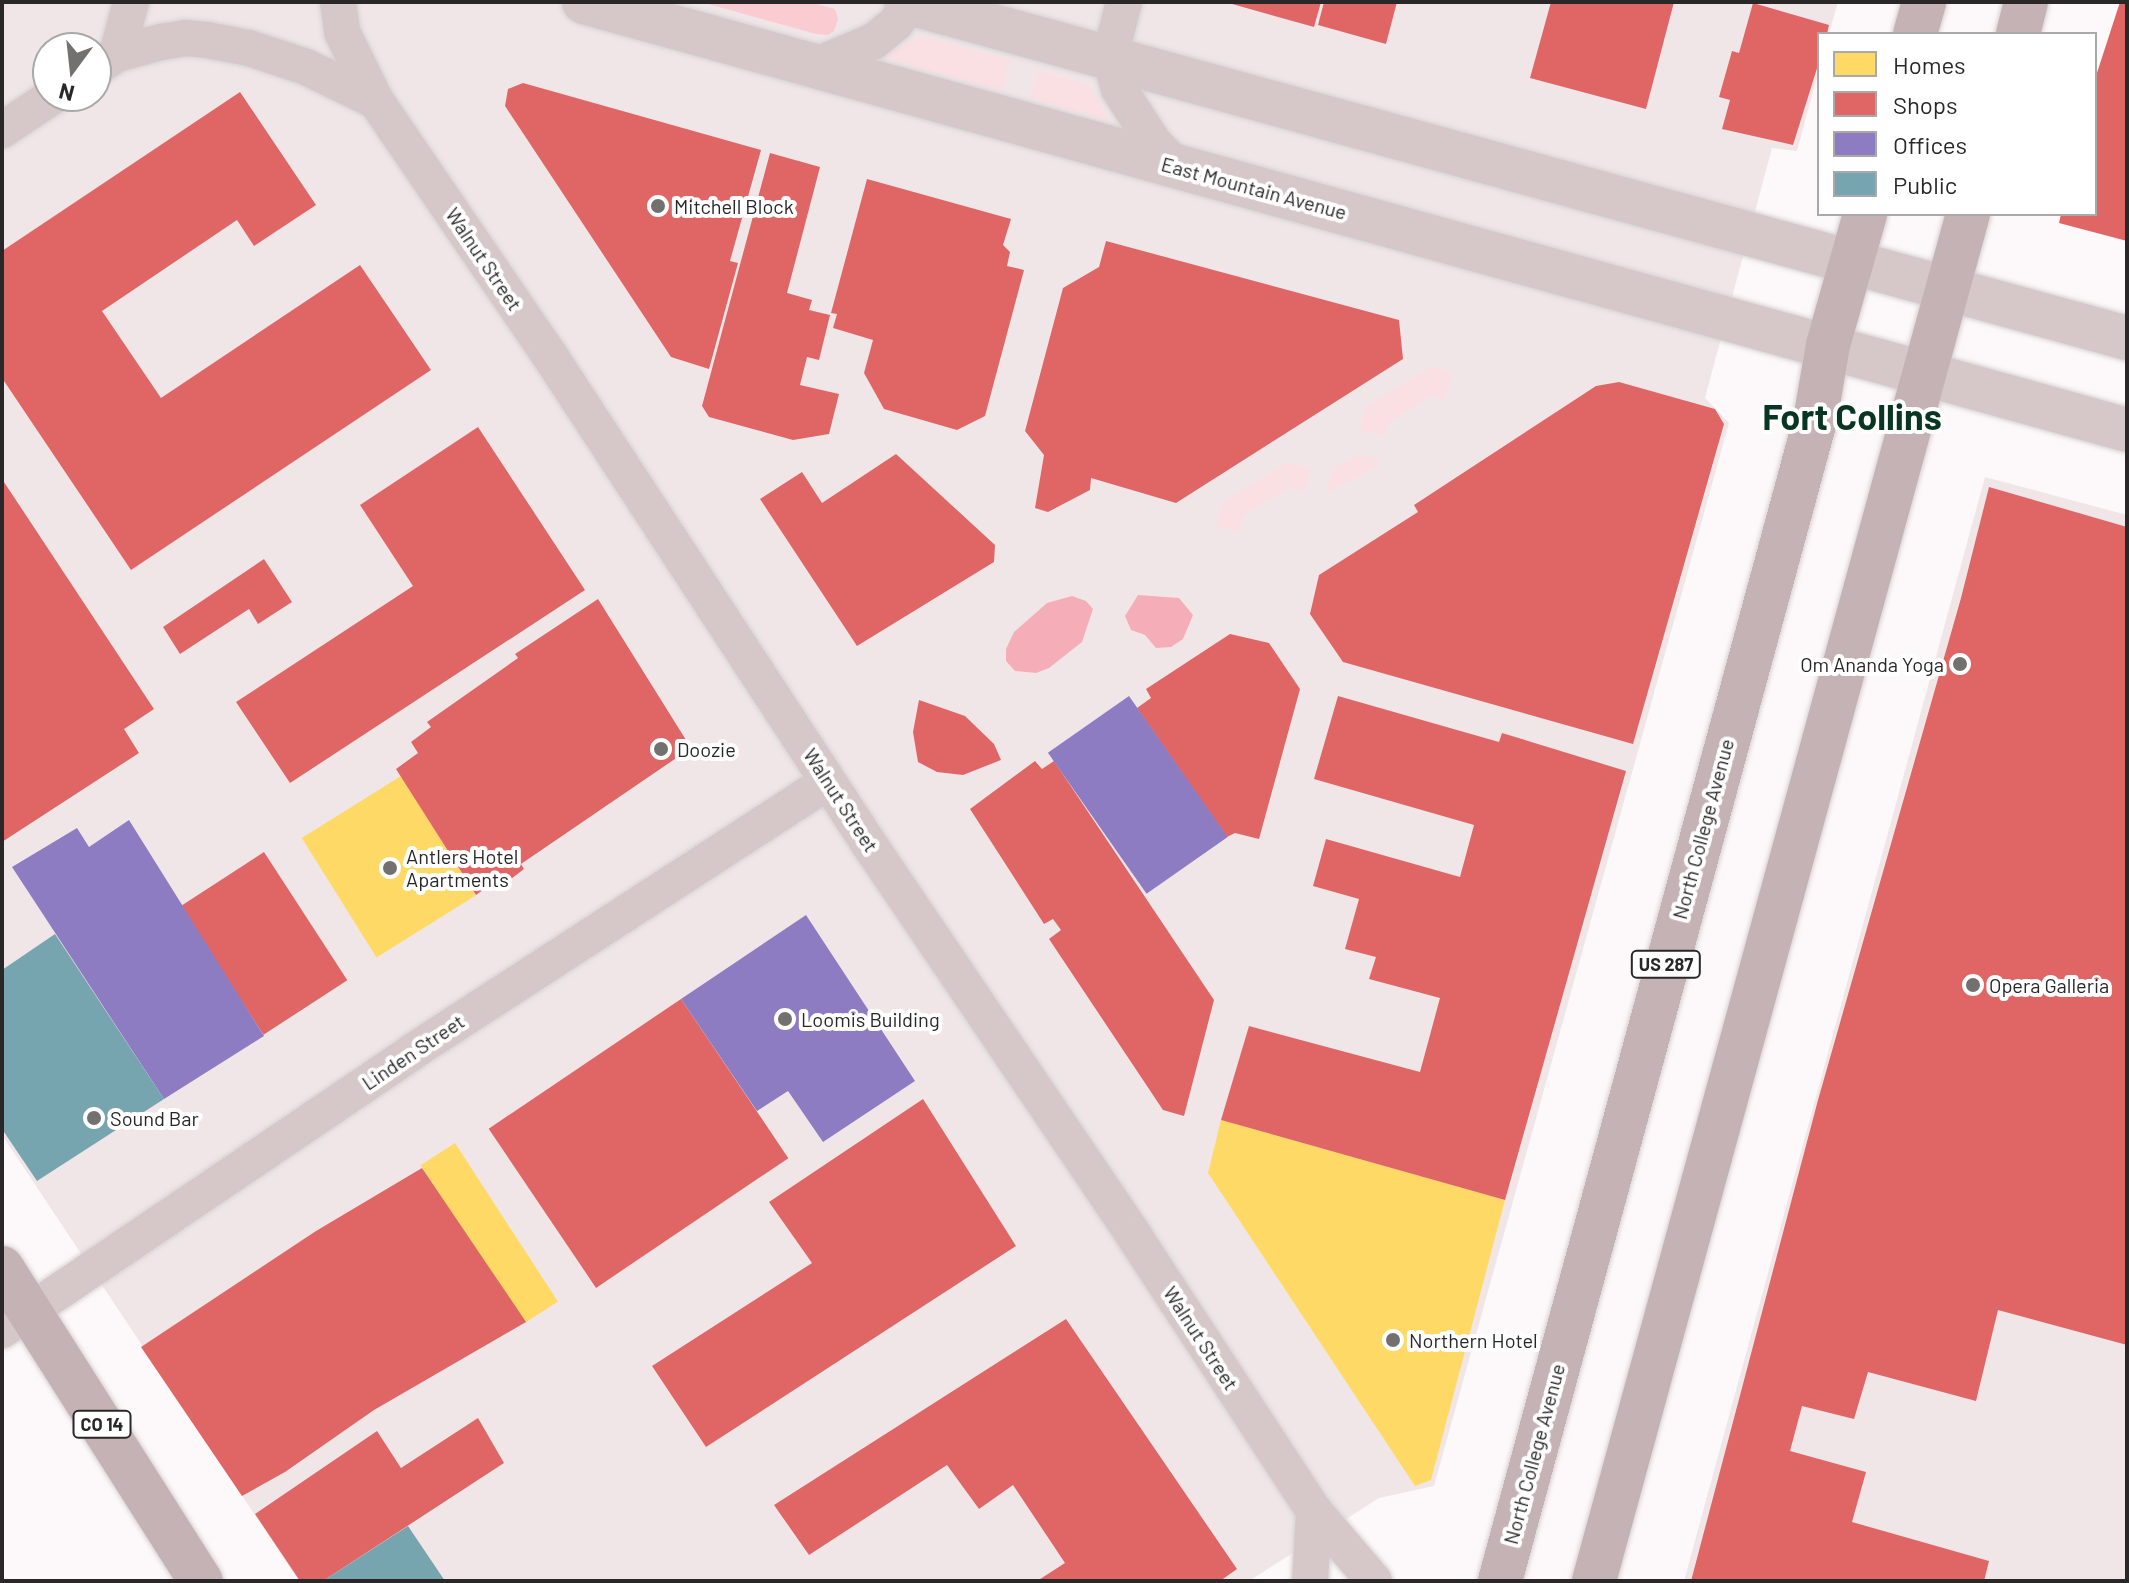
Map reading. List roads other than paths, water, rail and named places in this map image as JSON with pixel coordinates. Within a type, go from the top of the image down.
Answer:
[{"type":"highway","points":[[1916,32],[1924,2]]},
{"type":"highway","points":[[2018,32],[2026,2]]},
{"type":"highway","name":"US 287","points":[[1852,261],[1864,216]]},
{"type":"highway","points":[[1594,1581],[1967,216]]},
{"type":"highway","name":"North College Avenue","points":[[1500,1581],[1815,421],[1828,345],[1852,261]]},
{"type":"highway","name":"CO 14","points":[[2,1268],[16,1320],[201,1581]]},
{"type":"street","points":[[112,49],[131,2]]},
{"type":"street","name":"Walnut Street","points":[[338,2],[342,32],[376,101],[557,367],[828,782],[1134,1236],[1314,1511],[1374,1581]]},
{"type":"street","name":"East Mountain Avenue","points":[[584,2],[2127,430]]},
{"type":"street","points":[[812,67],[874,41],[896,23],[908,2],[2127,338]]},
{"type":"street","points":[[1124,2],[1110,56],[1119,89],[1134,116],[1177,167]]},
{"type":"street","points":[[112,60],[185,38],[249,48],[306,67],[376,101]]},
{"type":"street","points":[[2,130],[32,110]]},
{"type":"street","name":"Linden Street","points":[[16,1320],[429,1041],[828,782]]},
{"type":"street","points":[[1310,1581],[1314,1511]]},
{"type":"place","name":"Mitchell Block","points":[[658,206]]},
{"type":"place","name":"Om Ananda Yoga","points":[[1960,664]]},
{"type":"place","name":"Doozie","points":[[661,749]]},
{"type":"place","name":"Antlers Hotel Apartments","points":[[390,868]]},
{"type":"place","name":"Opera Galleria","points":[[1973,985]]},
{"type":"place","name":"Loomis Building","points":[[785,1019]]},
{"type":"place","name":"Sound Bar","points":[[94,1118]]},
{"type":"place","name":"Northern Hotel","points":[[1393,1340]]},
{"type":"district","name":"Fort Collins","points":[[1852,416]]}]
